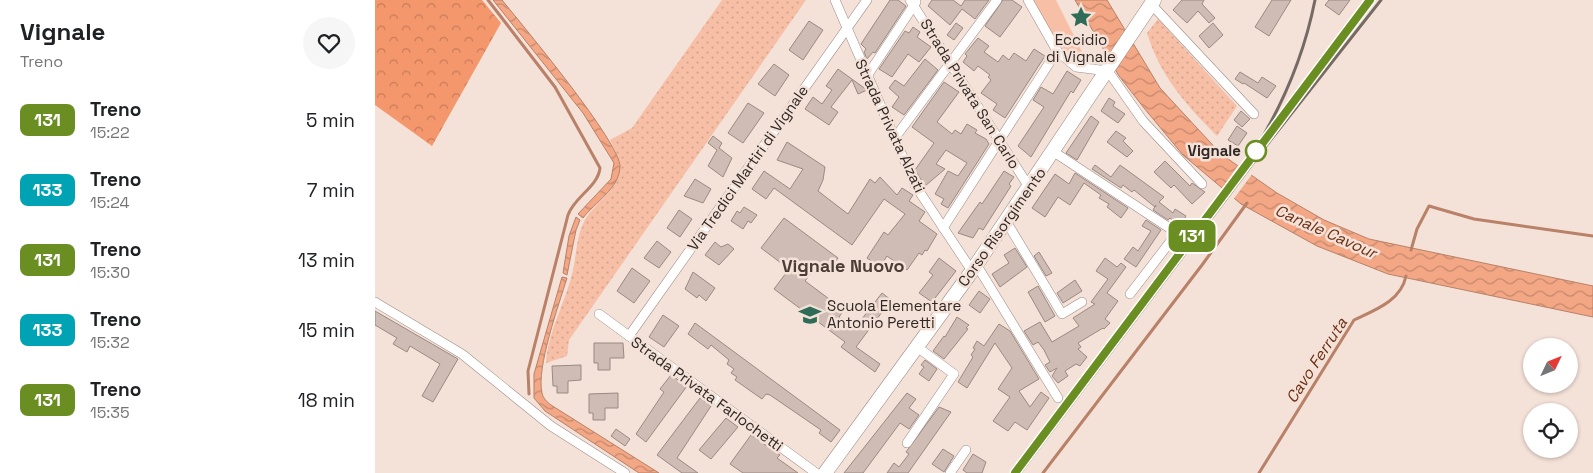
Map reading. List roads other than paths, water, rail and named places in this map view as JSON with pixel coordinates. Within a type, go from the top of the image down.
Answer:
[{"type":"main road","name":"Corso Risorgimento","points":[[825,473],[974,267],[1054,152],[1153,2]]},
{"type":"street","name":"Strada Privata Alzati","points":[[835,0],[915,185],[943,228],[974,267],[1058,398]]},
{"type":"street","name":"Via Tredici Martiri di Vignale","points":[[629,336],[867,0]]},
{"type":"street","points":[[894,139],[997,0]]},
{"type":"street","points":[[1028,0],[1057,51],[1077,67],[1109,69],[1143,121],[1202,184]]},
{"type":"street","points":[[867,76],[914,2]]},
{"type":"street","name":"Strada Privata San Carlo","points":[[914,2],[1029,187]]},
{"type":"street","points":[[1153,2],[1253,114]]},
{"type":"street","points":[[943,228],[1057,51]]},
{"type":"street","points":[[1054,152],[1177,233],[1130,294]]},
{"type":"street","points":[[1006,221],[1062,314],[1082,302]]},
{"type":"street","points":[[375,302],[462,354],[551,426],[625,473]]},
{"type":"street","name":"Strada Privata Farlochetti","points":[[599,314],[816,473]]},
{"type":"street","points":[[907,443],[954,374],[917,347]]},
{"type":"street","points":[[950,473],[966,450]]},
{"type":"water","points":[[493,0],[502,0],[549,58],[589,110],[616,154],[620,167],[619,175],[606,195],[583,218],[578,214],[611,179],[614,163],[583,113]]},
{"type":"water","name":"Canale Cavour","points":[[1075,0],[1107,0],[1160,88],[1221,154],[1277,193],[1324,220],[1369,239],[1593,286],[1593,317],[1388,274],[1317,246],[1241,204],[1183,155],[1144,108],[1119,76]]},
{"type":"water","points":[[576,217],[580,220],[576,230],[567,275],[563,273],[569,236]]},
{"type":"water","points":[[562,277],[567,278],[549,336],[542,368],[543,397],[551,405],[659,473],[639,473],[545,411],[534,398],[534,374]]},
{"type":"waterway","points":[[488,0],[555,87],[600,168],[595,181],[575,203],[568,215],[528,371],[529,394]]},
{"type":"waterway","points":[[1043,473],[1247,203]]},
{"type":"waterway","name":"Cavo Ferruta","points":[[1411,250],[1417,229],[1429,206],[1474,219],[1593,236]]},
{"type":"waterway","name":"Cavo Ferruta","points":[[1259,473],[1354,320],[1386,304],[1399,292],[1406,276]]},
{"type":"railway","points":[[1253,153],[1274,117],[1291,80],[1305,41],[1315,0]]},
{"type":"railway","points":[[1345,33],[1370,0]]},
{"type":"railway","points":[[1020,473],[1262,151],[1381,0]]},
{"type":"train","name":"131","points":[[1015,473],[1370,0]]},
{"type":"place","name":"Eccidio di Vignale","points":[[1081,17]]},
{"type":"place","name":"Vignale","points":[[1256,151]]},
{"type":"place","name":"Scuola Elementare Antonio Peretti","points":[[810,315]]},
{"type":"district","name":"Vignale Nuovo","points":[[843,266]]}]
